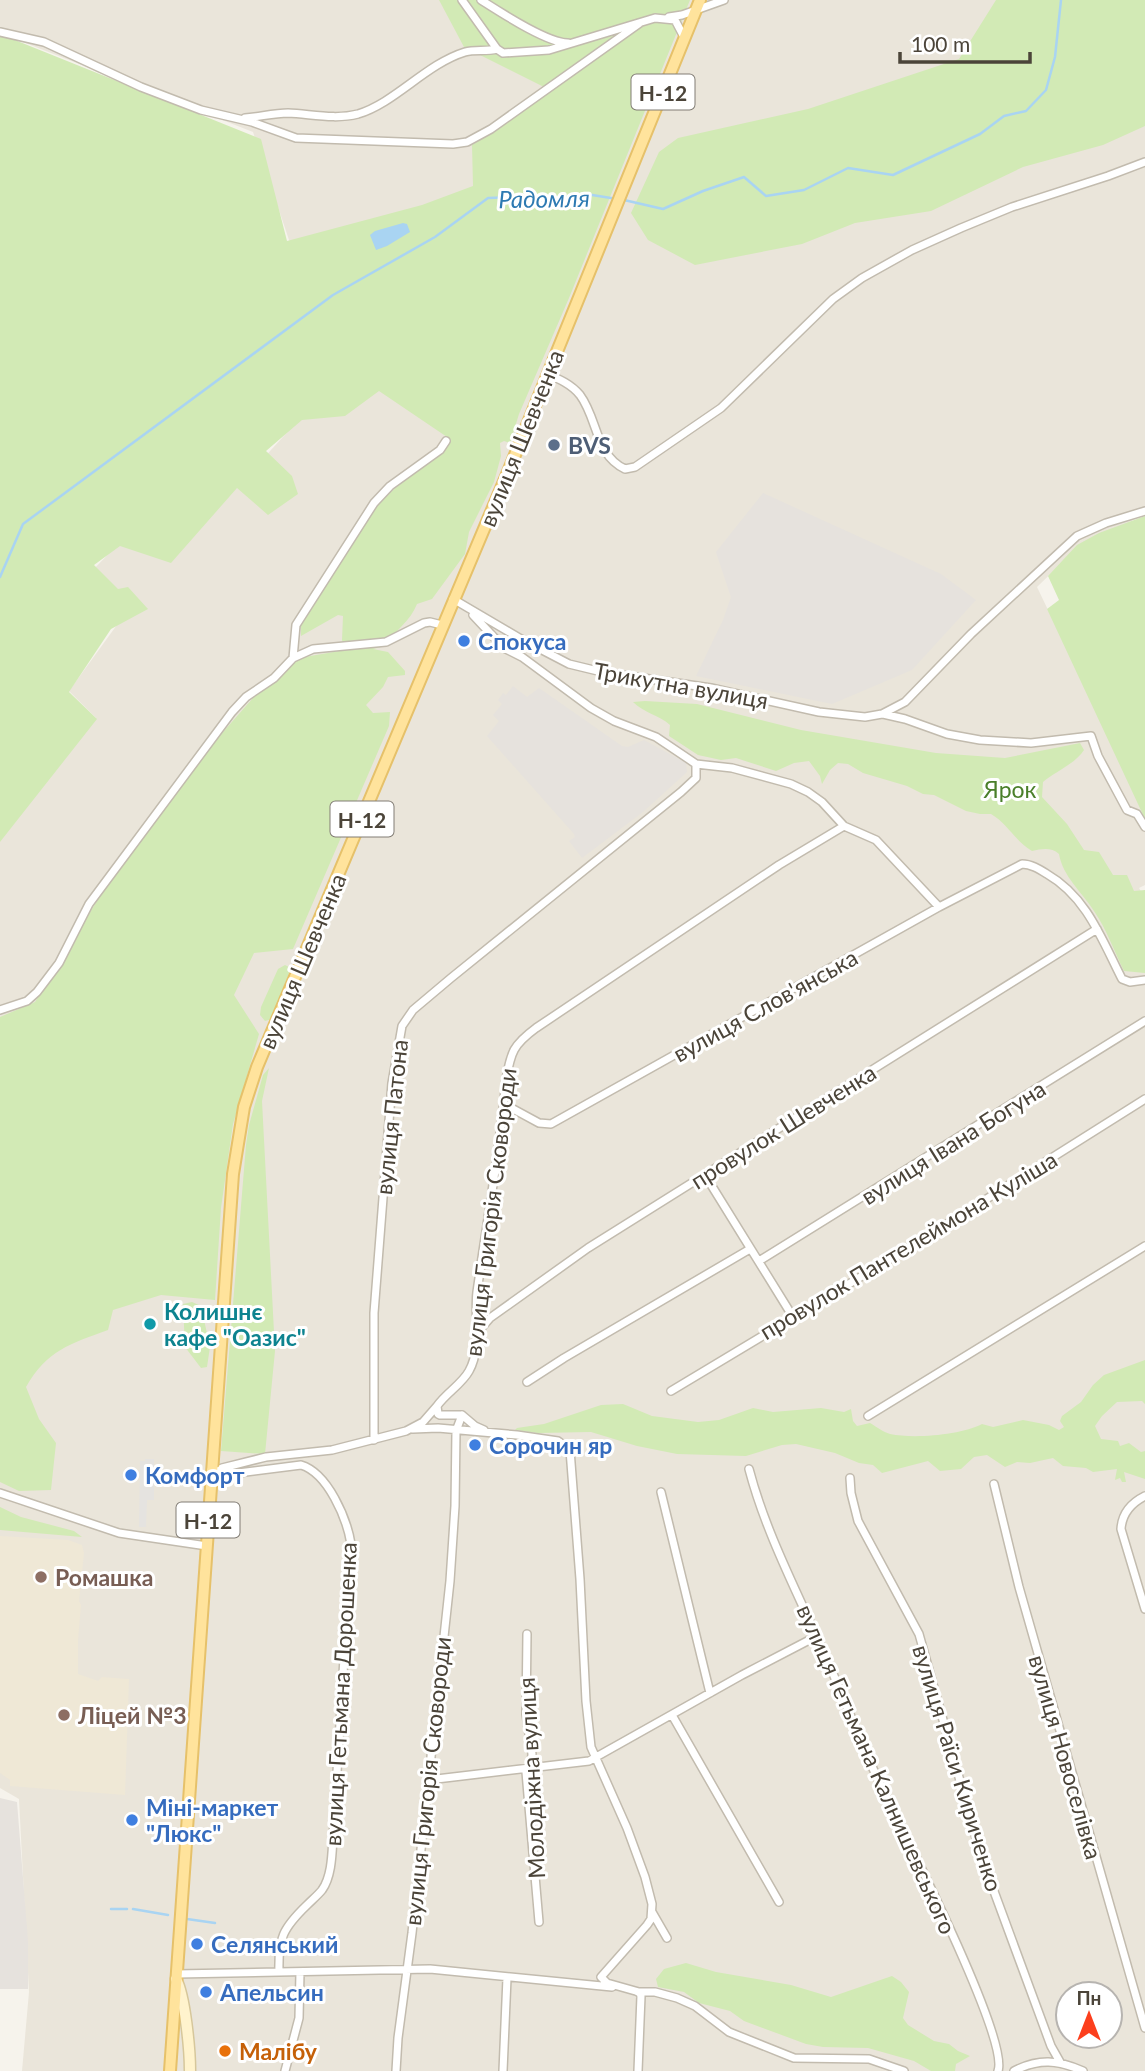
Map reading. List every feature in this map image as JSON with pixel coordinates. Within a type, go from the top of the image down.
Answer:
[{"type":"main road","name":"вулиця Шевченка","points":[[170,2071],[233,1174],[244,1107],[257,1067],[509,471],[699,4]]},
{"type":"main road","name":"вулиця Шевченка","points":[[176,1976],[181,1989],[190,2071]]},
{"type":"street","points":[[462,0],[497,49],[503,53],[549,50],[640,23],[682,15],[699,4],[724,0]]},
{"type":"street","points":[[481,0],[542,36],[559,42],[579,42]]},
{"type":"street","points":[[665,18],[679,23],[685,40]]},
{"type":"street","points":[[0,32],[44,42],[141,87],[201,110],[306,139],[453,144],[467,142],[491,129],[640,23]]},
{"type":"street","points":[[237,119],[278,114],[343,117],[356,114],[384,102],[411,81],[465,52],[497,49]]},
{"type":"street","points":[[547,374],[569,384],[580,396],[600,443],[614,463],[625,469],[635,467],[721,408],[833,299],[862,278],[912,250],[1012,207],[1145,162]]},
{"type":"street","points":[[293,658],[296,625],[374,503],[390,486],[440,450],[446,441]]},
{"type":"street","name":"Трикутна вулиця","points":[[453,599],[569,664],[865,718],[882,714],[905,702],[971,635],[1076,537],[1106,523],[1145,511]]},
{"type":"street","points":[[453,599],[467,609],[504,648],[522,657],[591,708],[614,721],[656,737],[696,764],[732,768],[800,787],[822,802],[844,826],[876,840],[939,907]]},
{"type":"street","points":[[0,1010],[27,1001],[37,992],[59,964],[89,904],[246,697],[274,678],[293,658],[313,649],[386,642],[430,622],[442,625]]},
{"type":"street","name":"Трикутна вулиця","points":[[882,714],[905,719],[935,731],[980,740],[1031,743],[1091,736],[1098,756],[1127,810],[1137,814],[1145,827]]},
{"type":"street","name":"вулиця Патона","points":[[374,1440],[374,1313],[392,1083],[402,1026],[413,1010],[681,792],[696,778],[696,764]]},
{"type":"street","name":"вулиця Григорія Сковороди","points":[[413,1429],[423,1422],[447,1392],[469,1372],[476,1334],[477,1292],[510,1056],[521,1039],[779,865],[844,826]]},
{"type":"street","name":"вулиця Слов'янська","points":[[504,1104],[539,1123],[551,1124],[1015,866],[1027,864],[1054,878],[1082,905],[1097,929]]},
{"type":"street","points":[[1097,929],[1122,979],[1130,982],[1145,980]]},
{"type":"street","name":"провулок Шевченка","points":[[476,1334],[490,1318],[577,1256],[1097,929]]},
{"type":"street","name":"вулиця Івана Богуна","points":[[759,1261],[1145,1021]]},
{"type":"street","name":"провулок Пантелеймона Куліша","points":[[671,1391],[912,1246],[1145,1099]]},
{"type":"street","points":[[705,1175],[793,1317]]},
{"type":"street","points":[[868,1416],[1145,1246]]},
{"type":"street","points":[[527,1382],[750,1249]]},
{"type":"street","points":[[437,1406],[440,1415],[462,1415],[475,1426],[502,1434]]},
{"type":"street","name":"вулиця Григорія Сковороди","points":[[396,2071],[451,1562],[456,1431],[462,1415]]},
{"type":"street","points":[[211,1470],[266,1457],[322,1452],[413,1429],[439,1428],[558,1441],[570,1450],[586,1701],[594,1756],[627,1828],[649,1893],[652,1912],[651,1919],[642,1933],[601,1977],[607,1983],[639,1992]]},
{"type":"street","name":"вулиця Гетьмана Дорошенка","points":[[211,1470],[238,1473],[301,1465],[309,1467],[323,1482],[344,1516],[351,1544],[329,1870],[322,1890],[287,1924],[282,1933],[279,1972]]},
{"type":"street","name":"вулиця Гетьмана Калнишевського","points":[[749,1469],[764,1516],[875,1772],[968,1969],[997,2047],[1000,2064],[998,2071]]},
{"type":"street","name":"вулиця Раїси Кириченко","points":[[850,1478],[858,1521],[919,1634],[981,1856],[1051,2046],[1064,2066]]},
{"type":"street","name":"вулиця Новоселівка","points":[[994,1484],[1018,1587],[1145,2028]]},
{"type":"street","points":[[661,1492],[710,1693]]},
{"type":"street","points":[[0,1493],[119,1533],[207,1546]]},
{"type":"street","points":[[1145,1496],[1128,1509],[1121,1529],[1145,1609]]},
{"type":"street","name":"Молодіжна вулиця","points":[[527,1634],[525,1696],[532,1744],[531,1766],[526,1772],[539,1922]]},
{"type":"street","points":[[428,1780],[589,1761],[817,1636]]},
{"type":"street","points":[[672,1716],[779,1902]]},
{"type":"street","points":[[652,1912],[667,1938]]},
{"type":"street","points":[[176,1976],[430,1969],[655,1992],[677,1997],[695,2006],[729,2032],[794,2057],[869,2059],[904,2071]]},
{"type":"street","points":[[285,2071],[299,2018],[300,1972]]},
{"type":"street","points":[[503,2071],[507,1978]]},
{"type":"street","points":[[638,2071],[642,2004],[639,1992]]},
{"type":"street","points":[[1014,2071],[1036,2062],[1083,2071]]},
{"type":"shaded area","points":[[0,0],[1145,0],[1145,514],[1074,551],[1037,587],[1145,812],[1145,885],[1139,888],[1145,898],[1145,2071],[22,2071],[29,1992],[19,1799],[0,1788],[0,837],[96,718],[69,691],[127,611],[91,572],[120,542],[170,560],[304,414],[377,382],[289,240],[253,132],[0,33]]},
{"type":"shaded area","points":[[763,493],[941,574],[976,600],[912,670],[832,704],[696,676],[731,597],[716,552]]},
{"type":"shaded area","points":[[513,686],[527,697],[539,688],[622,746],[628,747],[644,740],[686,763],[687,772],[643,812],[582,858],[569,841],[575,837],[574,834],[487,736],[499,721],[493,715],[502,704],[498,700]]},
{"type":"shaded area","points":[[154,1459],[154,1500],[147,1500],[146,1527],[139,1527],[140,1461]]},
{"type":"shaded area","name":"Ліцей №3","points":[[0,1536],[68,1540],[82,1545],[84,1553],[79,1601],[78,1674],[98,1681],[102,1677],[129,1679],[125,1795],[10,1786],[10,1780],[0,1773]]},
{"type":"shaded area","points":[[0,1798],[17,1802],[28,1941],[28,1989],[0,1989]]},
{"type":"green space","points":[[439,0],[690,0],[519,414],[510,443],[500,443],[501,456],[494,482],[469,532],[465,554],[432,599],[417,604],[385,646],[373,649],[388,652],[405,671],[405,675],[388,677],[383,687],[366,705],[373,713],[390,712],[389,726],[293,949],[254,953],[234,995],[259,1034],[233,1124],[221,1208],[215,1300],[161,1295],[113,1310],[108,1330],[71,1344],[42,1364],[26,1387],[39,1419],[56,1443],[51,1490],[19,1491],[0,1482],[0,1017],[35,1002],[100,896],[216,740],[253,698],[299,658],[345,650],[342,640],[343,616],[338,615],[301,636],[301,624],[377,504],[407,478],[439,456],[450,439],[379,391],[345,416],[302,420],[266,451],[292,476],[298,494],[268,515],[237,488],[171,563],[120,546],[94,565],[118,589],[128,587],[148,609],[111,629],[69,692],[97,719],[0,842],[0,34],[261,139],[287,241],[422,205],[473,186],[472,145],[552,91],[464,47]]},
{"type":"green space","points":[[996,0],[1145,0],[1145,126],[1103,145],[1023,167],[931,211],[855,223],[802,244],[695,265],[648,240],[631,213],[659,152],[678,138],[808,109],[959,59]]},
{"type":"green space","points":[[1145,516],[1145,819],[1047,609],[1059,600],[1048,576],[1077,545],[1099,533]]},
{"type":"green space","name":"Ярок","points":[[633,702],[697,704],[801,730],[936,753],[1005,758],[1080,743],[1084,750],[1080,755],[1043,782],[1042,797],[1067,824],[1084,850],[1099,852],[1113,875],[1127,875],[1134,891],[1145,890],[1145,973],[1124,971],[1103,926],[1069,877],[1059,854],[1050,849],[1032,851],[991,814],[966,811],[934,795],[923,794],[907,786],[863,773],[848,764],[838,763],[830,770],[822,784],[820,776],[809,761],[794,763],[776,771],[736,758],[721,760],[698,755],[669,736],[670,725]]},
{"type":"green space","points":[[285,965],[289,967],[289,973],[272,1019],[265,1021],[260,1015],[261,1007],[278,969]]},
{"type":"green space","points":[[269,1068],[262,1101],[275,1351],[265,1454],[221,1451],[246,1145],[263,1075]]},
{"type":"green space","points":[[192,1302],[201,1306],[210,1347],[207,1367],[201,1368],[185,1347],[183,1304]]},
{"type":"green space","points":[[1145,1360],[1145,1404],[1142,1401],[1117,1402],[1095,1426],[1101,1439],[1118,1441],[1120,1446],[1129,1443],[1141,1452],[1145,1451],[1145,1479],[1124,1472],[1126,1482],[1122,1482],[1120,1478],[1115,1480],[1117,1469],[1093,1472],[1086,1468],[1063,1466],[1053,1458],[1030,1463],[1017,1462],[1005,1467],[987,1455],[974,1457],[961,1469],[940,1471],[928,1461],[882,1473],[873,1465],[796,1444],[782,1445],[746,1456],[677,1454],[637,1446],[591,1432],[538,1433],[515,1430],[544,1424],[601,1405],[623,1404],[652,1416],[698,1422],[719,1420],[753,1408],[773,1412],[821,1408],[844,1412],[851,1409],[853,1421],[857,1426],[870,1423],[887,1433],[912,1436],[962,1431],[982,1424],[993,1427],[1023,1420],[1049,1425],[1059,1430],[1064,1427],[1060,1421],[1062,1416],[1081,1402],[1104,1375]]},
{"type":"green space","points":[[0,1507],[21,1517],[74,1531],[82,1537],[0,1530]]},
{"type":"green space","points":[[686,1963],[716,1972],[791,1985],[831,1997],[892,1976],[909,1992],[903,2018],[908,2025],[934,2041],[949,2044],[970,2056],[956,2064],[955,2071],[931,2071],[914,2061],[868,2048],[806,2044],[744,2021],[730,2011],[699,2003],[684,1992],[658,1987],[656,1979],[664,1969]]},
{"type":"water","points":[[407,224],[410,232],[376,250],[370,235]]},
{"type":"waterway","name":"Радомля","points":[[624,200],[663,209],[744,177],[766,196],[804,190],[848,168],[893,175],[980,134],[1004,116],[1026,111],[1046,90],[1055,57],[1061,0]]},
{"type":"waterway","name":"Радомля","points":[[0,577],[23,524],[333,295],[435,237],[488,198],[514,197],[534,203],[586,194],[617,199]]},
{"type":"waterway","points":[[111,1909],[127,1909]]},
{"type":"waterway","points":[[133,1909],[168,1915]]},
{"type":"waterway","points":[[187,1919],[215,1923]]},
{"type":"place","name":"BVS","points":[[554,445]]},
{"type":"place","name":"Спокуса","points":[[464,641]]},
{"type":"place","name":"Колишнє кафе \"Оазис\"","points":[[150,1324]]},
{"type":"place","name":"Сорочин яр","points":[[475,1445]]},
{"type":"place","name":"Комфорт","points":[[131,1475]]},
{"type":"place","name":"Ромашка","points":[[41,1577]]},
{"type":"place","name":"Ліцей №3","points":[[64,1715]]},
{"type":"place","name":"Міні-маркет \"Люкс\"","points":[[132,1820]]},
{"type":"place","name":"Селянський","points":[[197,1944]]},
{"type":"place","name":"Апельсин","points":[[206,1992]]},
{"type":"place","name":"Малібу","points":[[225,2051]]}]
